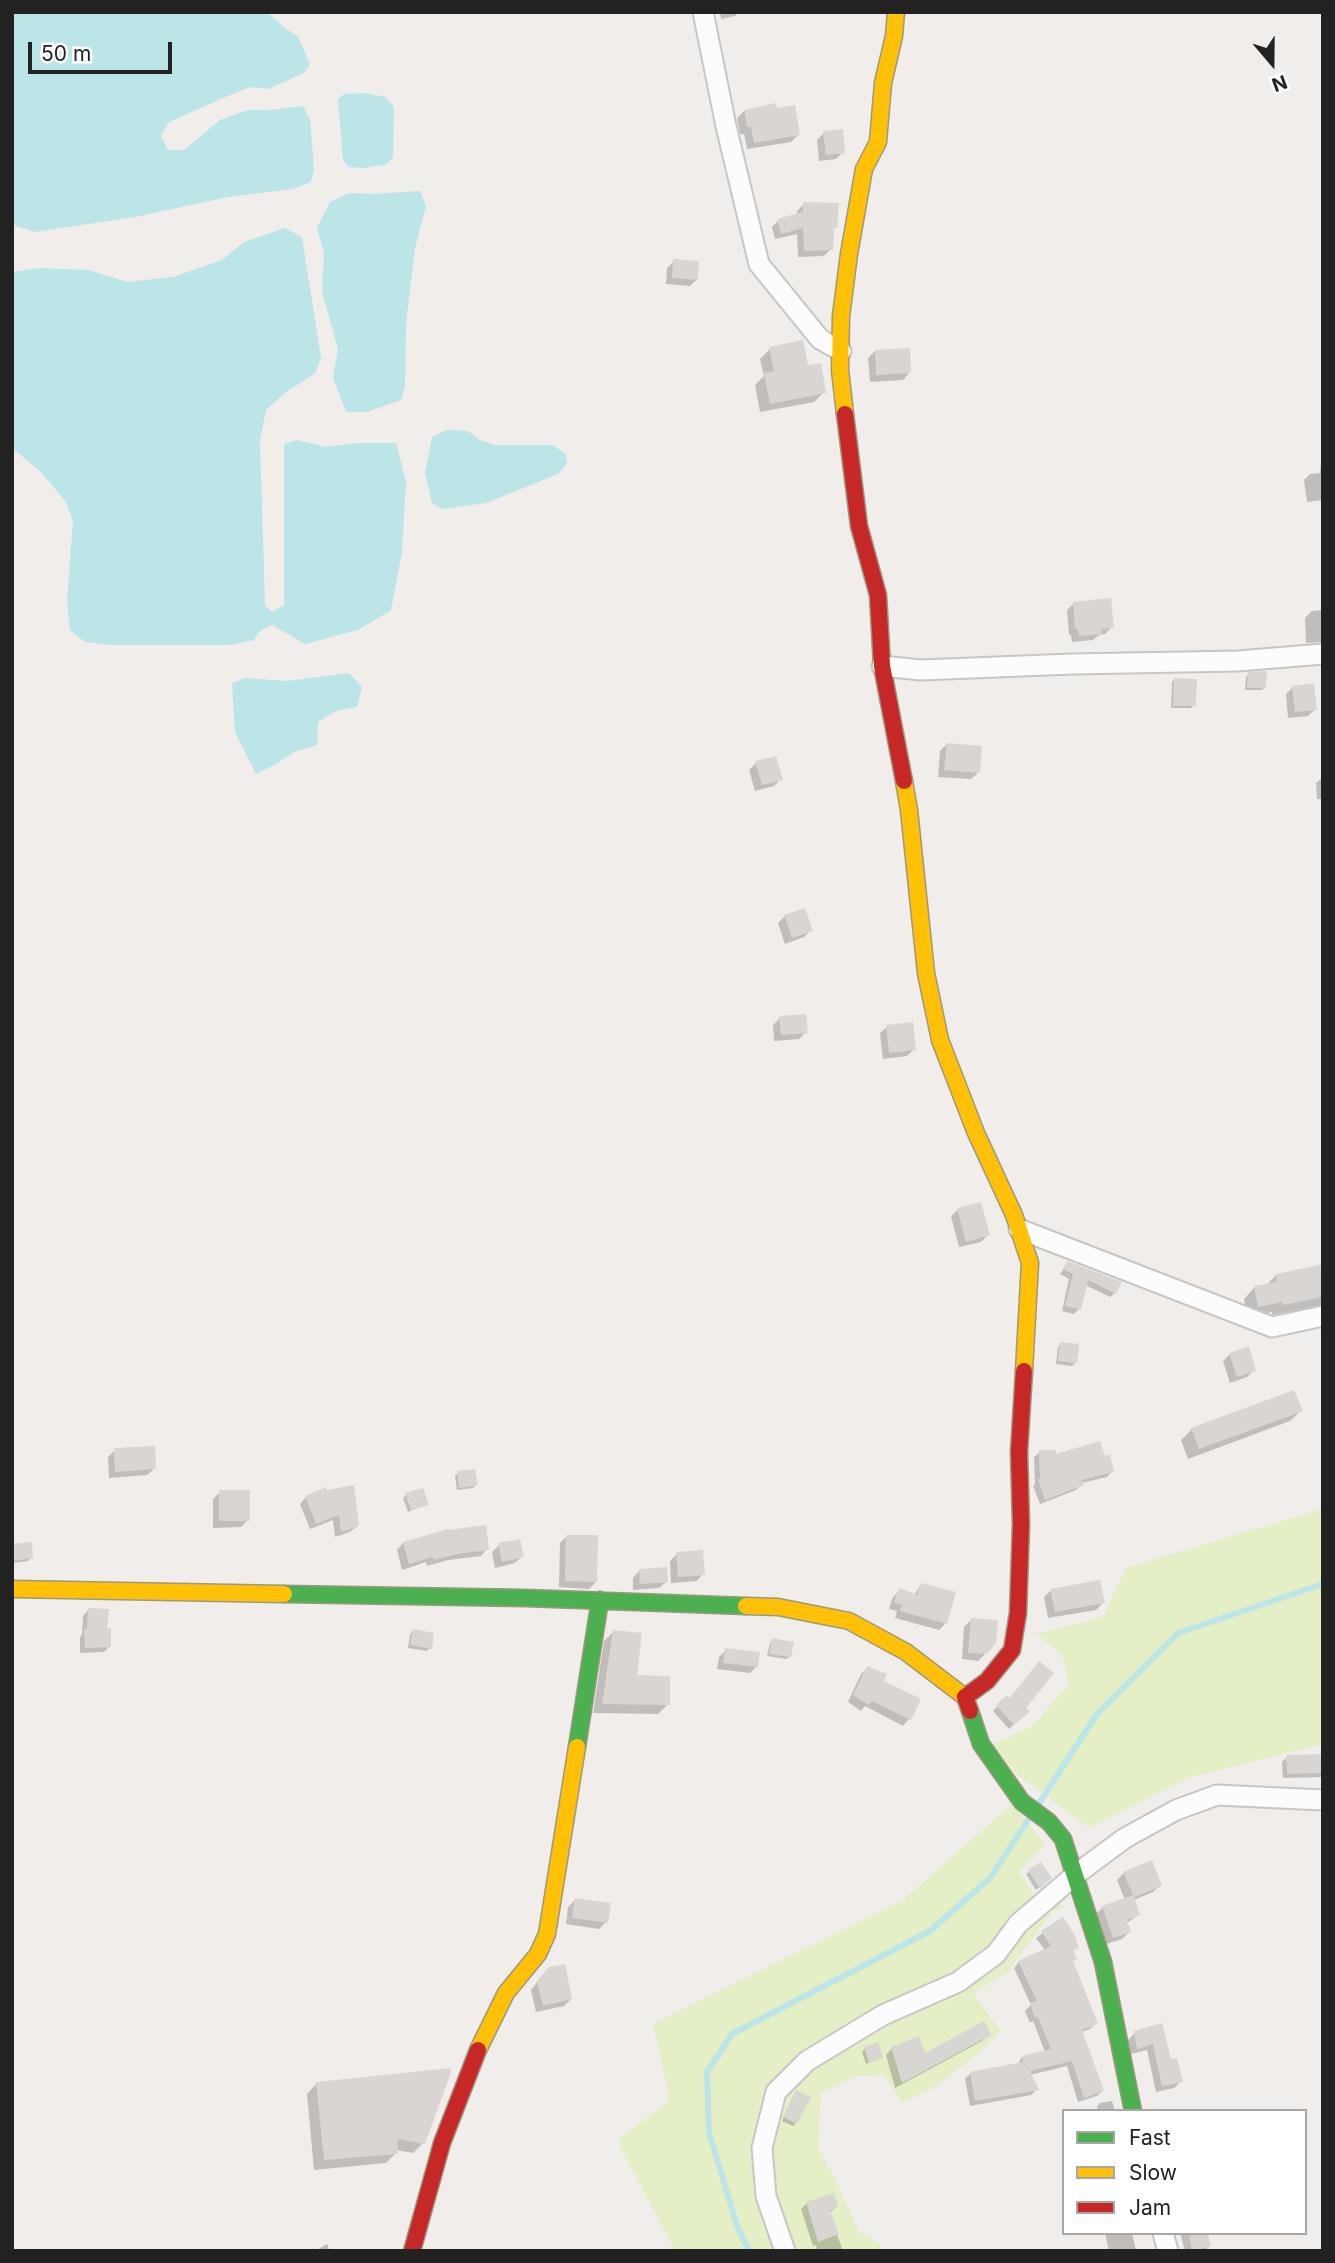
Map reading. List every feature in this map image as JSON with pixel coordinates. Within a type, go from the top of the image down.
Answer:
[{"type":"street","points":[[703,12],[726,126],[759,264],[820,339],[841,352]]},
{"type":"street","points":[[896,12],[894,36],[883,83],[878,142],[864,169],[849,254],[841,316],[840,370],[859,526],[878,595],[882,666],[909,810],[926,973],[940,1040],[976,1133],[1014,1215],[1030,1263],[1019,1452],[1021,1524],[1018,1613],[1012,1650],[987,1681],[965,1697]]},
{"type":"street","points":[[882,666],[921,670],[1238,661],[1323,654]]},
{"type":"street","points":[[1019,1229],[1272,1327],[1323,1316]]},
{"type":"street","points":[[12,1589],[600,1600],[778,1607],[849,1621],[906,1652],[965,1697],[981,1744],[1022,1802],[1049,1822],[1063,1839],[1103,1962],[1133,2109]]},
{"type":"street","points":[[412,2251],[442,2143],[475,2056],[506,1993],[538,1954],[547,1934],[600,1600]]},
{"type":"street","points":[[785,2251],[766,2196],[762,2148],[776,2092],[807,2061],[883,2015],[958,1982],[996,1954],[1018,1924],[1075,1875],[1125,1838],[1176,1810],[1217,1795],[1323,1800]]},
{"type":"green space","points":[[1323,1509],[1323,1744],[1187,1778],[1089,1828],[1021,1778],[991,1745],[1031,1727],[1069,1685],[1062,1655],[1036,1634],[1103,1617],[1126,1568]]},
{"type":"green space","points":[[1012,1804],[1045,1844],[1019,1871],[1034,1896],[1064,1906],[1051,1913],[1008,1972],[973,1993],[1001,2031],[938,2085],[902,2103],[884,2075],[857,2076],[821,2093],[818,2148],[859,2232],[879,2243],[883,2251],[675,2251],[617,2140],[670,2101],[653,2024],[903,1900]]},
{"type":"water","points":[[12,12],[267,12],[298,37],[310,64],[304,73],[268,89],[250,87],[223,98],[169,122],[161,136],[168,150],[184,150],[220,120],[248,110],[303,106],[310,119],[314,169],[311,182],[293,189],[228,197],[135,217],[35,232],[16,226],[12,222]]},
{"type":"water","points":[[365,93],[385,97],[394,107],[393,157],[387,164],[364,168],[349,167],[343,160],[338,99],[344,94]]},
{"type":"water","points":[[420,191],[426,206],[415,248],[406,324],[405,387],[401,400],[367,412],[346,412],[333,378],[338,349],[322,292],[324,253],[317,228],[330,202],[349,193]]},
{"type":"water","points":[[285,228],[302,237],[321,358],[315,373],[285,393],[266,410],[260,441],[265,605],[272,612],[284,605],[284,444],[297,440],[325,447],[356,443],[396,443],[406,481],[402,552],[391,610],[358,630],[305,644],[272,625],[259,632],[254,640],[229,645],[111,645],[85,642],[70,630],[67,600],[73,521],[66,502],[41,472],[12,448],[12,272],[40,268],[89,270],[127,282],[173,277],[222,260],[244,242]]},
{"type":"water","points":[[447,430],[468,431],[480,440],[496,445],[552,445],[566,454],[567,463],[558,474],[486,503],[442,509],[432,503],[425,473],[432,437]]},
{"type":"water","points":[[349,673],[362,687],[357,707],[336,711],[318,722],[317,745],[294,752],[256,774],[235,732],[232,683],[245,678],[287,681]]},
{"type":"building","points":[[776,103],[777,108],[795,105],[800,135],[754,143],[744,110]]},
{"type":"building","points":[[843,129],[845,153],[826,155],[823,131]]},
{"type":"building","points":[[803,202],[839,203],[833,250],[804,251],[803,228],[781,234],[777,219],[803,212]]},
{"type":"building","points":[[673,259],[699,261],[698,280],[672,278]]},
{"type":"building","points":[[803,340],[808,365],[821,363],[826,393],[770,404],[764,373],[774,371],[769,347]]},
{"type":"building","points":[[910,348],[911,373],[876,375],[875,350]]},
{"type":"building","points":[[1111,598],[1114,628],[1101,629],[1102,634],[1079,636],[1078,629],[1075,629],[1073,602]]},
{"type":"building","points":[[1267,671],[1266,688],[1247,688],[1248,672]]},
{"type":"building","points":[[1174,678],[1197,679],[1196,706],[1173,706]]},
{"type":"building","points":[[1314,683],[1317,710],[1295,712],[1292,686]]},
{"type":"building","points":[[947,743],[982,746],[980,773],[944,770]]},
{"type":"building","points":[[776,756],[783,780],[762,785],[755,761]]},
{"type":"building","points":[[805,908],[813,931],[792,938],[784,915]]},
{"type":"building","points":[[806,1014],[808,1033],[781,1035],[779,1016]]},
{"type":"building","points":[[913,1022],[916,1050],[889,1053],[886,1025]]},
{"type":"building","points":[[981,1202],[990,1235],[966,1242],[957,1208]]},
{"type":"building","points":[[1067,1261],[1122,1282],[1116,1294],[1088,1280],[1081,1310],[1065,1306],[1073,1274],[1063,1269]]},
{"type":"building","points":[[1323,1264],[1323,1297],[1258,1307],[1254,1286],[1277,1282],[1276,1274]]},
{"type":"building","points":[[1060,1342],[1079,1344],[1077,1363],[1058,1361]]},
{"type":"building","points":[[1249,1346],[1256,1371],[1237,1377],[1229,1353]]},
{"type":"building","points":[[1294,1390],[1303,1411],[1199,1449],[1191,1428]]},
{"type":"building","points":[[1100,1441],[1105,1456],[1110,1454],[1114,1472],[1082,1480],[1084,1485],[1045,1500],[1038,1479],[1039,1450],[1056,1450],[1056,1454]]},
{"type":"building","points":[[155,1446],[156,1469],[115,1472],[114,1448]]},
{"type":"building","points":[[475,1469],[478,1485],[459,1488],[457,1471]]},
{"type":"building","points":[[354,1485],[359,1526],[341,1532],[339,1515],[316,1524],[305,1496],[326,1487],[327,1490]]},
{"type":"building","points":[[423,1488],[429,1505],[411,1510],[405,1493]]},
{"type":"building","points":[[219,1490],[250,1490],[250,1521],[219,1521]]},
{"type":"building","points":[[486,1525],[489,1550],[434,1560],[433,1557],[409,1564],[403,1542],[448,1529]]},
{"type":"building","points":[[566,1535],[598,1535],[597,1582],[565,1581]]},
{"type":"building","points":[[520,1539],[524,1557],[502,1562],[498,1543]]},
{"type":"building","points":[[32,1542],[33,1558],[13,1561],[12,1544]]},
{"type":"building","points":[[703,1550],[705,1575],[678,1577],[676,1552]]},
{"type":"building","points":[[667,1567],[668,1582],[640,1584],[639,1569]]},
{"type":"building","points":[[1100,1580],[1105,1603],[1055,1612],[1050,1589]]},
{"type":"building","points":[[921,1583],[956,1592],[947,1624],[900,1611],[902,1605],[894,1602],[899,1588],[917,1595]]},
{"type":"building","points":[[88,1608],[109,1609],[107,1629],[111,1628],[111,1647],[85,1648],[84,1629],[87,1629]]},
{"type":"building","points":[[971,1618],[998,1620],[996,1643],[987,1654],[968,1653]]},
{"type":"building","points":[[413,1629],[434,1633],[432,1649],[410,1645]]},
{"type":"building","points":[[613,1630],[642,1633],[637,1675],[670,1676],[670,1705],[602,1704]]},
{"type":"building","points":[[772,1638],[794,1642],[791,1657],[769,1654]]},
{"type":"building","points":[[725,1648],[760,1652],[758,1667],[723,1663]]},
{"type":"building","points":[[1039,1661],[1054,1673],[1026,1708],[1030,1711],[1014,1725],[996,1705],[1007,1695],[1010,1698]]},
{"type":"building","points":[[867,1666],[887,1674],[884,1681],[921,1699],[911,1720],[872,1701],[869,1705],[853,1695]]},
{"type":"building","points":[[1323,1754],[1323,1773],[1287,1774],[1286,1755]]},
{"type":"building","points":[[1152,1860],[1162,1886],[1134,1897],[1140,1915],[1127,1920],[1131,1932],[1113,1938],[1102,1906],[1133,1895],[1123,1872]]},
{"type":"building","points":[[1041,1862],[1052,1878],[1040,1889],[1028,1870]]},
{"type":"building","points":[[575,1898],[611,1903],[608,1923],[572,1918]]},
{"type":"building","points":[[1063,1917],[1079,1948],[1073,1950],[1077,1960],[1073,1961],[1098,2024],[1082,2030],[1104,2091],[1084,2098],[1072,2061],[1030,2071],[1039,2090],[975,2101],[970,2072],[1023,2062],[1022,2056],[1051,2049],[1038,2017],[1035,2018],[1030,2003],[1037,2001],[1018,1961],[1051,1946],[1041,1931]]},
{"type":"building","points":[[565,1964],[572,1999],[543,2006],[537,1981],[549,1967]]},
{"type":"building","points":[[984,2021],[991,2035],[902,2083],[891,2047],[919,2036],[925,2053]]},
{"type":"building","points":[[1162,2023],[1171,2059],[1177,2058],[1183,2082],[1162,2086],[1153,2044],[1137,2049],[1134,2031]]},
{"type":"building","points":[[878,2042],[883,2058],[869,2063],[864,2047]]},
{"type":"building","points":[[451,2068],[425,2144],[397,2139],[398,2154],[324,2160],[316,2082]]},
{"type":"building","points":[[796,2090],[811,2097],[797,2124],[783,2117]]},
{"type":"building","points":[[834,2193],[838,2207],[830,2210],[839,2234],[818,2242],[806,2202]]},
{"type":"building","points":[[1208,2235],[1211,2246],[1192,2251],[1189,2236]]},
{"type":"waterway","points":[[1038,1805],[1097,1714],[1178,1633],[1323,1584]]},
{"type":"waterway","points":[[749,2251],[737,2226],[709,2132],[707,2072],[732,2034],[930,1931],[990,1878],[1030,1817]]},
{"type":"traffic: fast","points":[[284,1594],[525,1598],[746,1606]]},
{"type":"traffic: fast","points":[[577,1747],[600,1600]]},
{"type":"traffic: fast","points":[[970,1711],[981,1744],[1022,1802],[1049,1822],[1063,1839],[1103,1962],[1133,2109]]},
{"type":"traffic: slow","points":[[845,414],[840,370],[841,316],[864,169],[878,142],[883,83],[894,36],[896,12]]},
{"type":"traffic: slow","points":[[904,781],[926,973],[940,1040],[976,1133],[1014,1215],[1030,1263],[1024,1371]]},
{"type":"traffic: slow","points":[[12,1589],[284,1594]]},
{"type":"traffic: slow","points":[[746,1606],[778,1607],[849,1621],[906,1652],[965,1697]]},
{"type":"traffic: slow","points":[[478,2050],[506,1993],[538,1954],[547,1934],[577,1747]]},
{"type":"traffic: jam","points":[[845,414],[859,526],[878,595],[882,666],[904,781]]},
{"type":"traffic: jam","points":[[970,1711],[965,1697],[987,1681],[1012,1650],[1018,1613],[1021,1524],[1019,1452],[1024,1371]]},
{"type":"traffic: jam","points":[[412,2251],[442,2143],[478,2050]]}]
